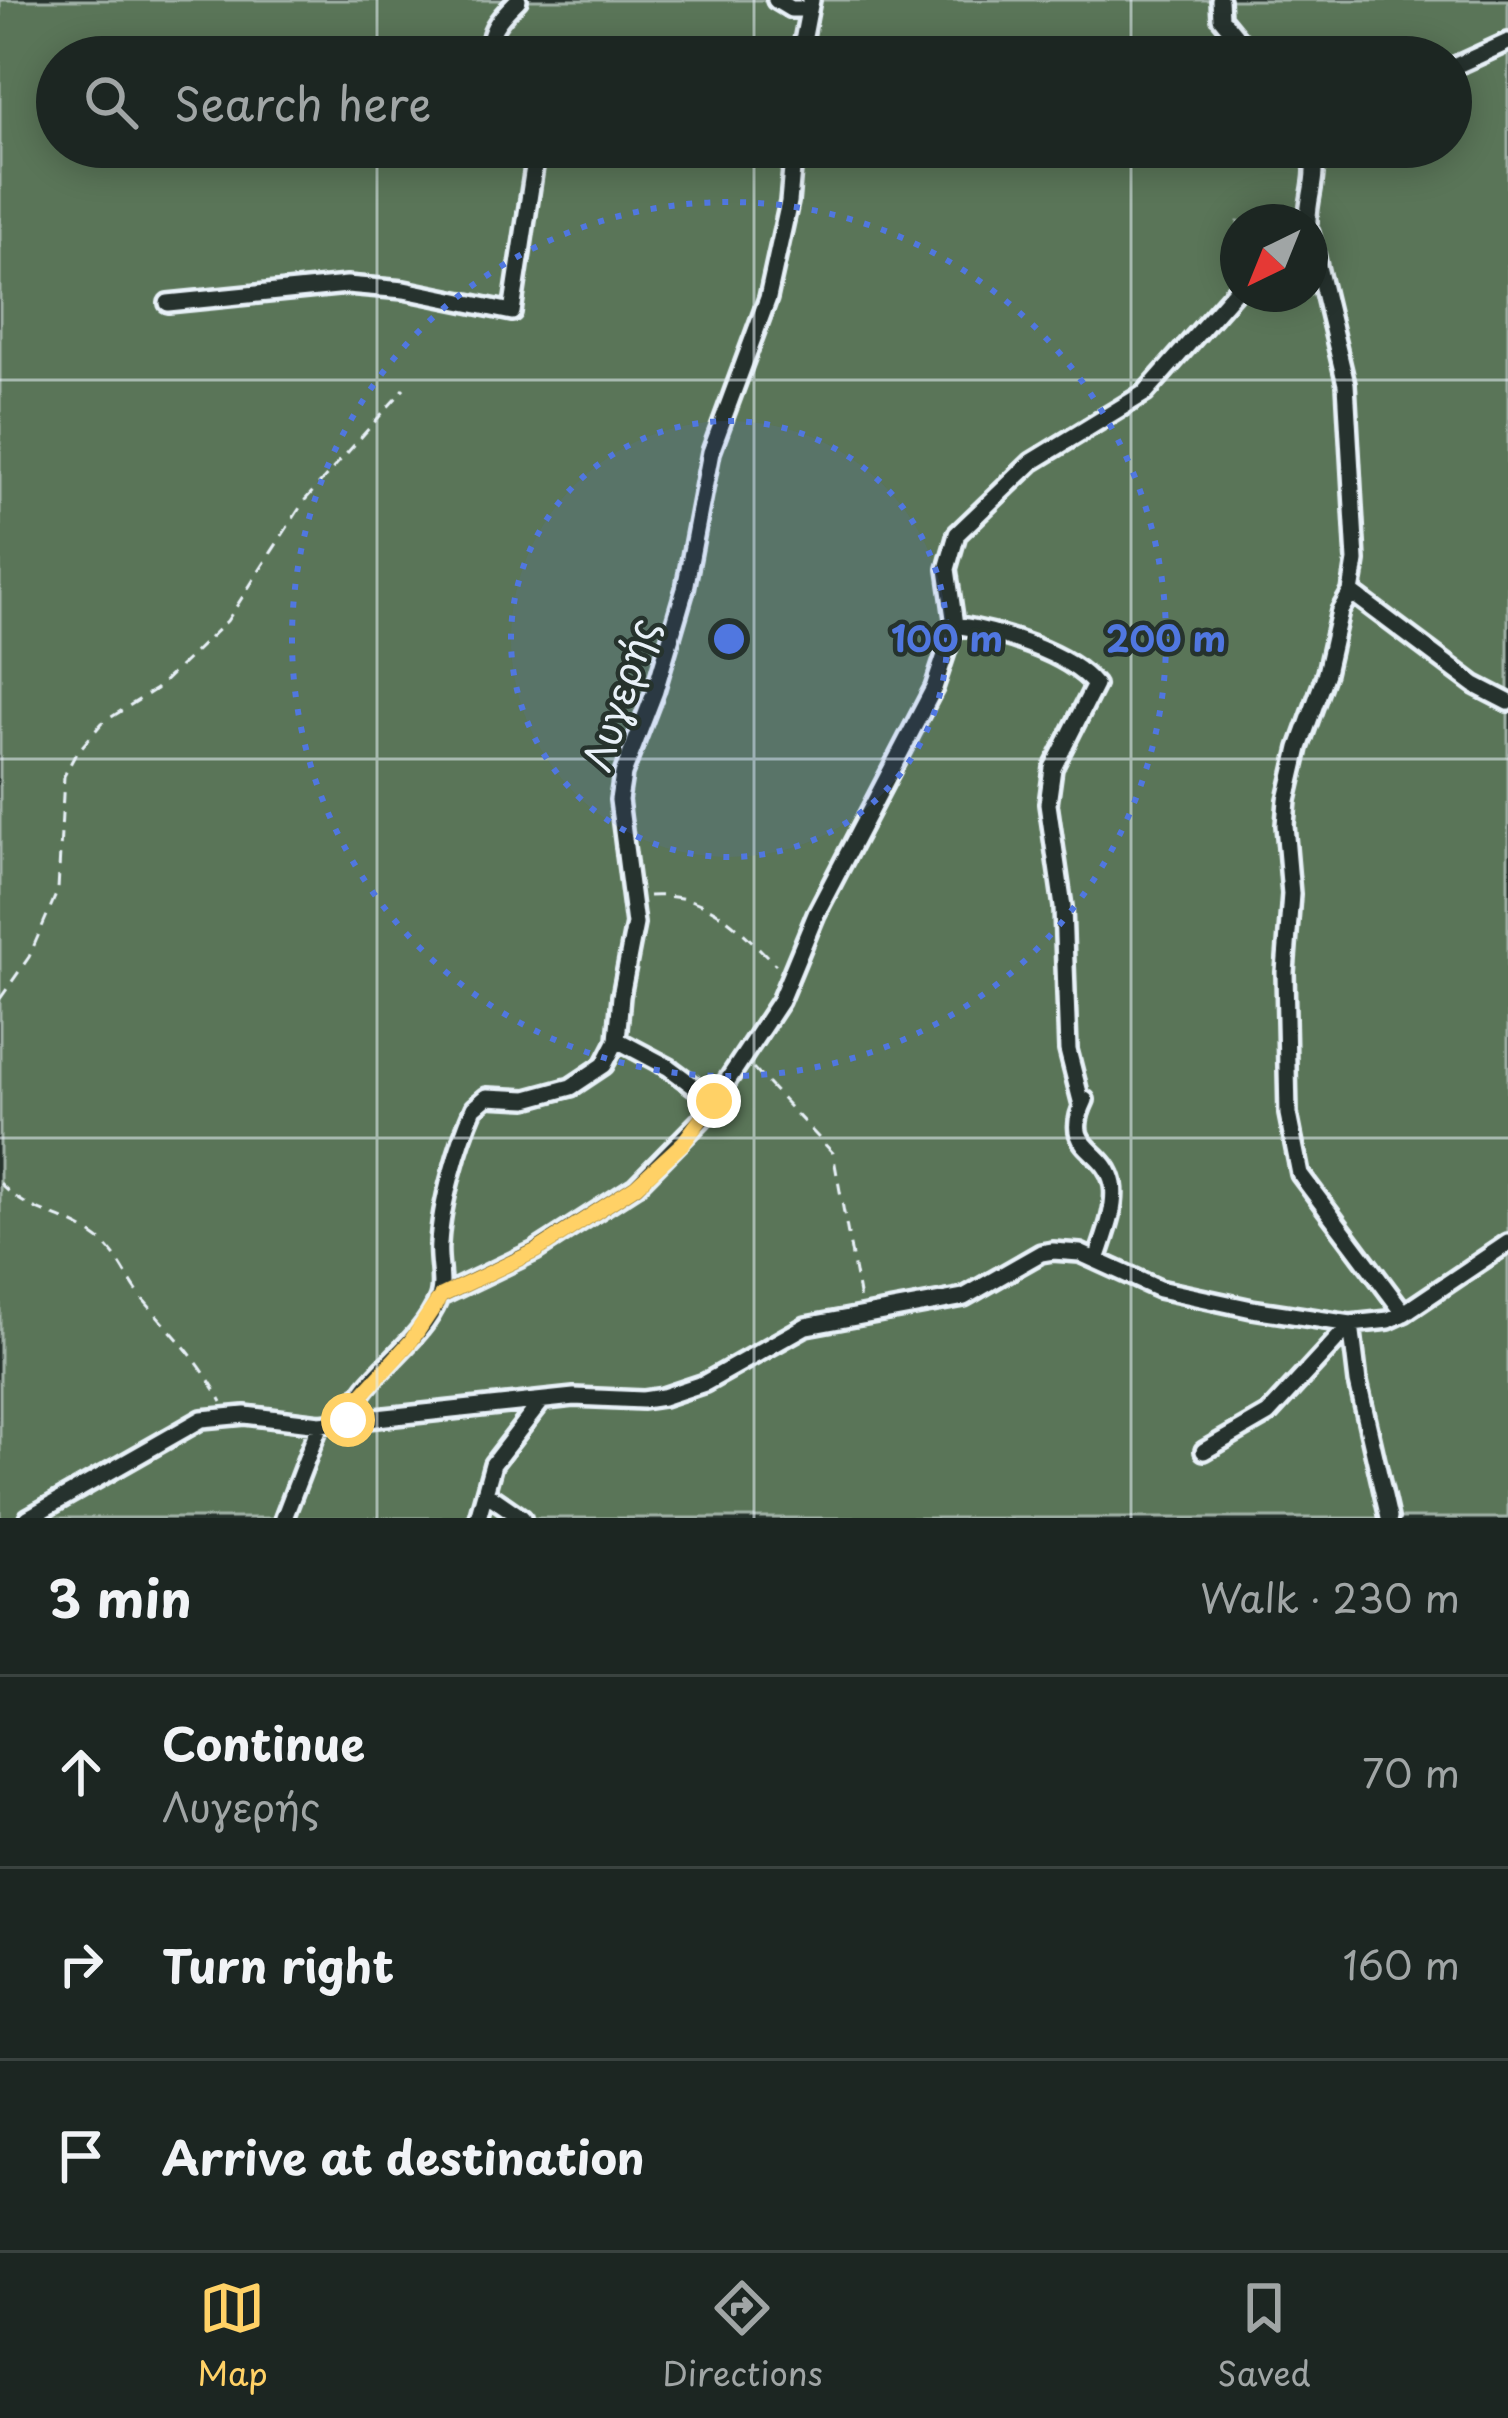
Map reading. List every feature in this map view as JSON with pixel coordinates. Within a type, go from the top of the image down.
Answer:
[{"type":"street","points":[[491,36],[518,0]]},
{"type":"street","points":[[776,0],[791,9],[808,5],[803,36]]},
{"type":"street","points":[[1220,0],[1221,18],[1236,36]]},
{"type":"street","points":[[1472,59],[1508,43]]},
{"type":"street","points":[[168,304],[347,284],[404,290],[512,312],[534,168]]},
{"type":"street","name":"Λυγερής","points":[[617,1040],[635,924],[619,800],[623,774],[655,691],[685,589],[710,452],[768,298],[792,168]]},
{"type":"street","points":[[1310,204],[1316,168]]},
{"type":"street","points":[[348,1420],[353,1405],[411,1341],[441,1296],[536,1251],[636,1186],[684,1142],[790,979],[816,914],[934,688],[955,625],[947,569],[957,534],[1031,462],[1144,393],[1220,308]]},
{"type":"street","points":[[1328,308],[1346,384],[1356,538],[1351,592],[1340,610],[1287,800],[1291,894],[1285,972],[1288,1114],[1300,1174],[1404,1313]]},
{"type":"street","points":[[1351,592],[1475,685],[1508,702]]},
{"type":"street","points":[[955,625],[984,629],[1058,657],[1084,672],[1095,685],[1053,768],[1048,788],[1050,835],[1063,907],[1068,1050],[1085,1099],[1077,1117],[1078,1136],[1105,1166],[1114,1190],[1097,1260]]},
{"type":"street","points":[[441,1296],[443,1217],[474,1108],[487,1097],[527,1100],[571,1087],[604,1065],[617,1040],[668,1067],[714,1101]]},
{"type":"street","points":[[28,1518],[202,1419],[228,1414],[320,1424],[574,1397],[643,1400],[680,1393],[785,1335],[862,1314],[964,1297],[1041,1253],[1068,1251],[1183,1295],[1351,1324],[1389,1320],[1404,1313],[1508,1243]]},
{"type":"street","points":[[1204,1451],[1268,1414],[1351,1324]]},
{"type":"street","points":[[1351,1324],[1362,1402],[1389,1518]]},
{"type":"street","points":[[478,1518],[490,1472],[541,1402]]},
{"type":"street","points":[[284,1518],[320,1424]]},
{"type":"street","points":[[486,1493],[522,1518]]},
{"type":"path","points":[[0,999],[29,957],[58,890],[64,776],[75,755],[102,723],[156,689],[226,620],[305,500],[404,389]]},
{"type":"path","points":[[634,900],[665,895],[697,899],[735,926],[790,979]]},
{"type":"path","points":[[742,1058],[833,1153],[862,1314]]},
{"type":"path","points":[[0,1183],[32,1210],[77,1225],[114,1254],[141,1297],[189,1348],[228,1414]]},
{"type":"green space","points":[[0,0],[1508,0],[1508,1518],[0,1518]]},
{"type":"route","points":[[348,1420],[353,1405],[411,1341],[441,1296],[536,1251],[636,1186],[684,1142],[714,1101]]}]
